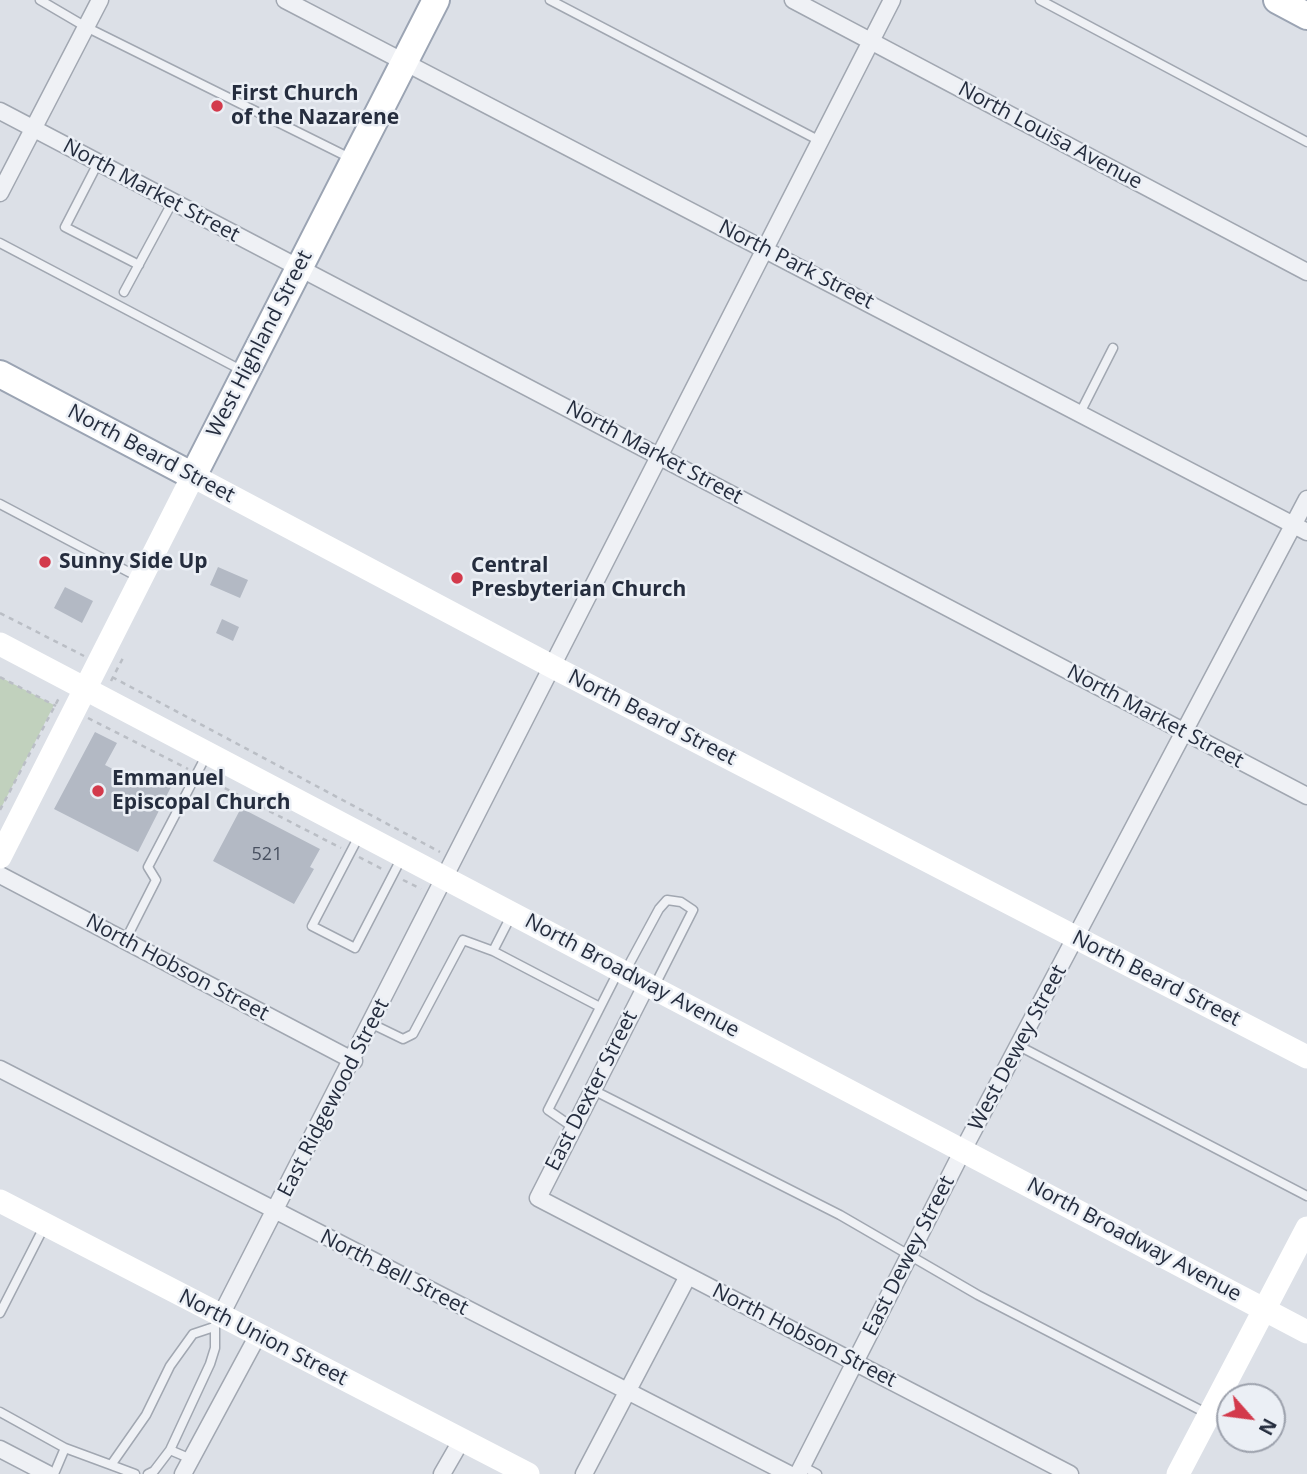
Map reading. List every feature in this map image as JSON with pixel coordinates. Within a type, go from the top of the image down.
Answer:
[{"type":"main road","name":"West Highland Street","points":[[193,476],[436,0]]},
{"type":"main road","points":[[1277,0],[1307,16]]},
{"type":"main road","name":"North Beard Street","points":[[0,374],[193,476]]},
{"type":"street","points":[[0,193],[100,0]]},
{"type":"street","name":"North Park Street","points":[[285,0],[1300,528]]},
{"type":"street","name":"North Louisa Avenue","points":[[793,0],[1307,272]]},
{"type":"street","name":"East Ridgewood Street","points":[[217,1322],[354,1061],[658,455],[892,0]]},
{"type":"street","name":"North Market Street","points":[[0,111],[298,270],[658,455],[1307,796]]},
{"type":"street","name":"West Highland Street","points":[[0,857],[63,709],[77,685],[97,665],[193,476]]},
{"type":"street","name":"North Beard Street","points":[[193,476],[553,667],[1307,1057]]},
{"type":"street","name":"West Dewey Street","points":[[963,1150],[1184,733],[1300,528],[1307,499]]},
{"type":"street","name":"North Broadway Avenue","points":[[0,644],[77,685],[202,763],[398,865],[446,879],[1307,1332]]},
{"type":"street","name":"North Hobson Street","points":[[0,875],[354,1061]]},
{"type":"street","name":"East Dexter Street","points":[[538,1198],[650,986]]},
{"type":"street","name":"North Bell Street","points":[[0,1069],[627,1392],[796,1471]]},
{"type":"street","name":"East Dewey Street","points":[[796,1471],[963,1150]]},
{"type":"street","name":"North Hobson Street","points":[[538,1198],[1070,1474]]},
{"type":"street","name":"North Union Street","points":[[0,1200],[217,1322],[258,1335],[528,1474]]},
{"type":"street","points":[[1178,1474],[1307,1228]]},
{"type":"street","points":[[584,1474],[688,1276]]},
{"type":"street","points":[[183,1474],[258,1335]]},
{"type":"street","points":[[442,1474],[461,1441]]},
{"type":"street","points":[[0,1449],[51,1474]]},
{"type":"lane","points":[[40,0],[86,27],[354,160]]},
{"type":"lane","points":[[550,0],[820,142]]},
{"type":"lane","points":[[1040,0],[1307,142]]},
{"type":"lane","points":[[98,163],[65,227],[139,265]]},
{"type":"lane","points":[[124,292],[172,203]]},
{"type":"lane","points":[[0,243],[245,373]]},
{"type":"lane","points":[[1080,413],[1113,348]]},
{"type":"lane","points":[[0,504],[141,578]]},
{"type":"lane","points":[[125,941],[156,880],[148,866],[202,763]]},
{"type":"lane","points":[[355,843],[312,926],[344,943],[355,948],[398,865]]},
{"type":"lane","points":[[574,1128],[548,1110],[600,1007],[659,909],[667,900],[681,902],[693,910],[650,986]]},
{"type":"lane","points":[[493,951],[512,913]]},
{"type":"lane","points":[[372,1024],[402,1039],[413,1034],[463,940],[493,951],[600,1007]]},
{"type":"lane","points":[[1018,1046],[1307,1196]]},
{"type":"lane","points":[[593,1090],[840,1215],[908,1256],[1208,1414]]},
{"type":"lane","points":[[1,1311],[46,1225]]},
{"type":"lane","points":[[148,1474],[154,1471],[170,1450],[210,1364],[215,1348],[217,1322]]},
{"type":"lane","points":[[111,1465],[145,1415],[170,1366],[192,1334],[217,1322]]},
{"type":"lane","points":[[0,1412],[65,1448],[135,1474]]},
{"type":"lane","points":[[51,1474],[65,1448]]},
{"type":"lane","points":[[170,1450],[191,1459]]},
{"type":"lane","points":[[796,1471],[817,1474]]},
{"type":"path","points":[[0,613],[97,665],[113,678],[440,852]]},
{"type":"path","points":[[0,677],[63,709],[202,763],[398,865],[421,889]]},
{"type":"path","points":[[0,810],[77,685]]},
{"type":"green space","points":[[0,677],[54,705],[0,810]]},
{"type":"building","points":[[218,567],[248,580],[240,598],[210,585]]},
{"type":"building","points":[[65,587],[93,601],[82,623],[54,608]]},
{"type":"building","points":[[222,619],[239,627],[233,641],[216,633]]},
{"type":"building","name":"Emmanuel Episcopal Church","points":[[95,732],[117,743],[105,765],[144,785],[149,774],[172,785],[138,852],[54,809]]},
{"type":"building","points":[[241,808],[320,849],[310,867],[314,869],[294,904],[213,861]]},
{"type":"place","name":"First Church of the Nazarene","points":[[217,106]]},
{"type":"place","name":"Sunny Side Up","points":[[45,562]]},
{"type":"place","name":"Central Presbyterian Church","points":[[457,578]]},
{"type":"place","name":"Emmanuel Episcopal Church","points":[[98,791]]}]
